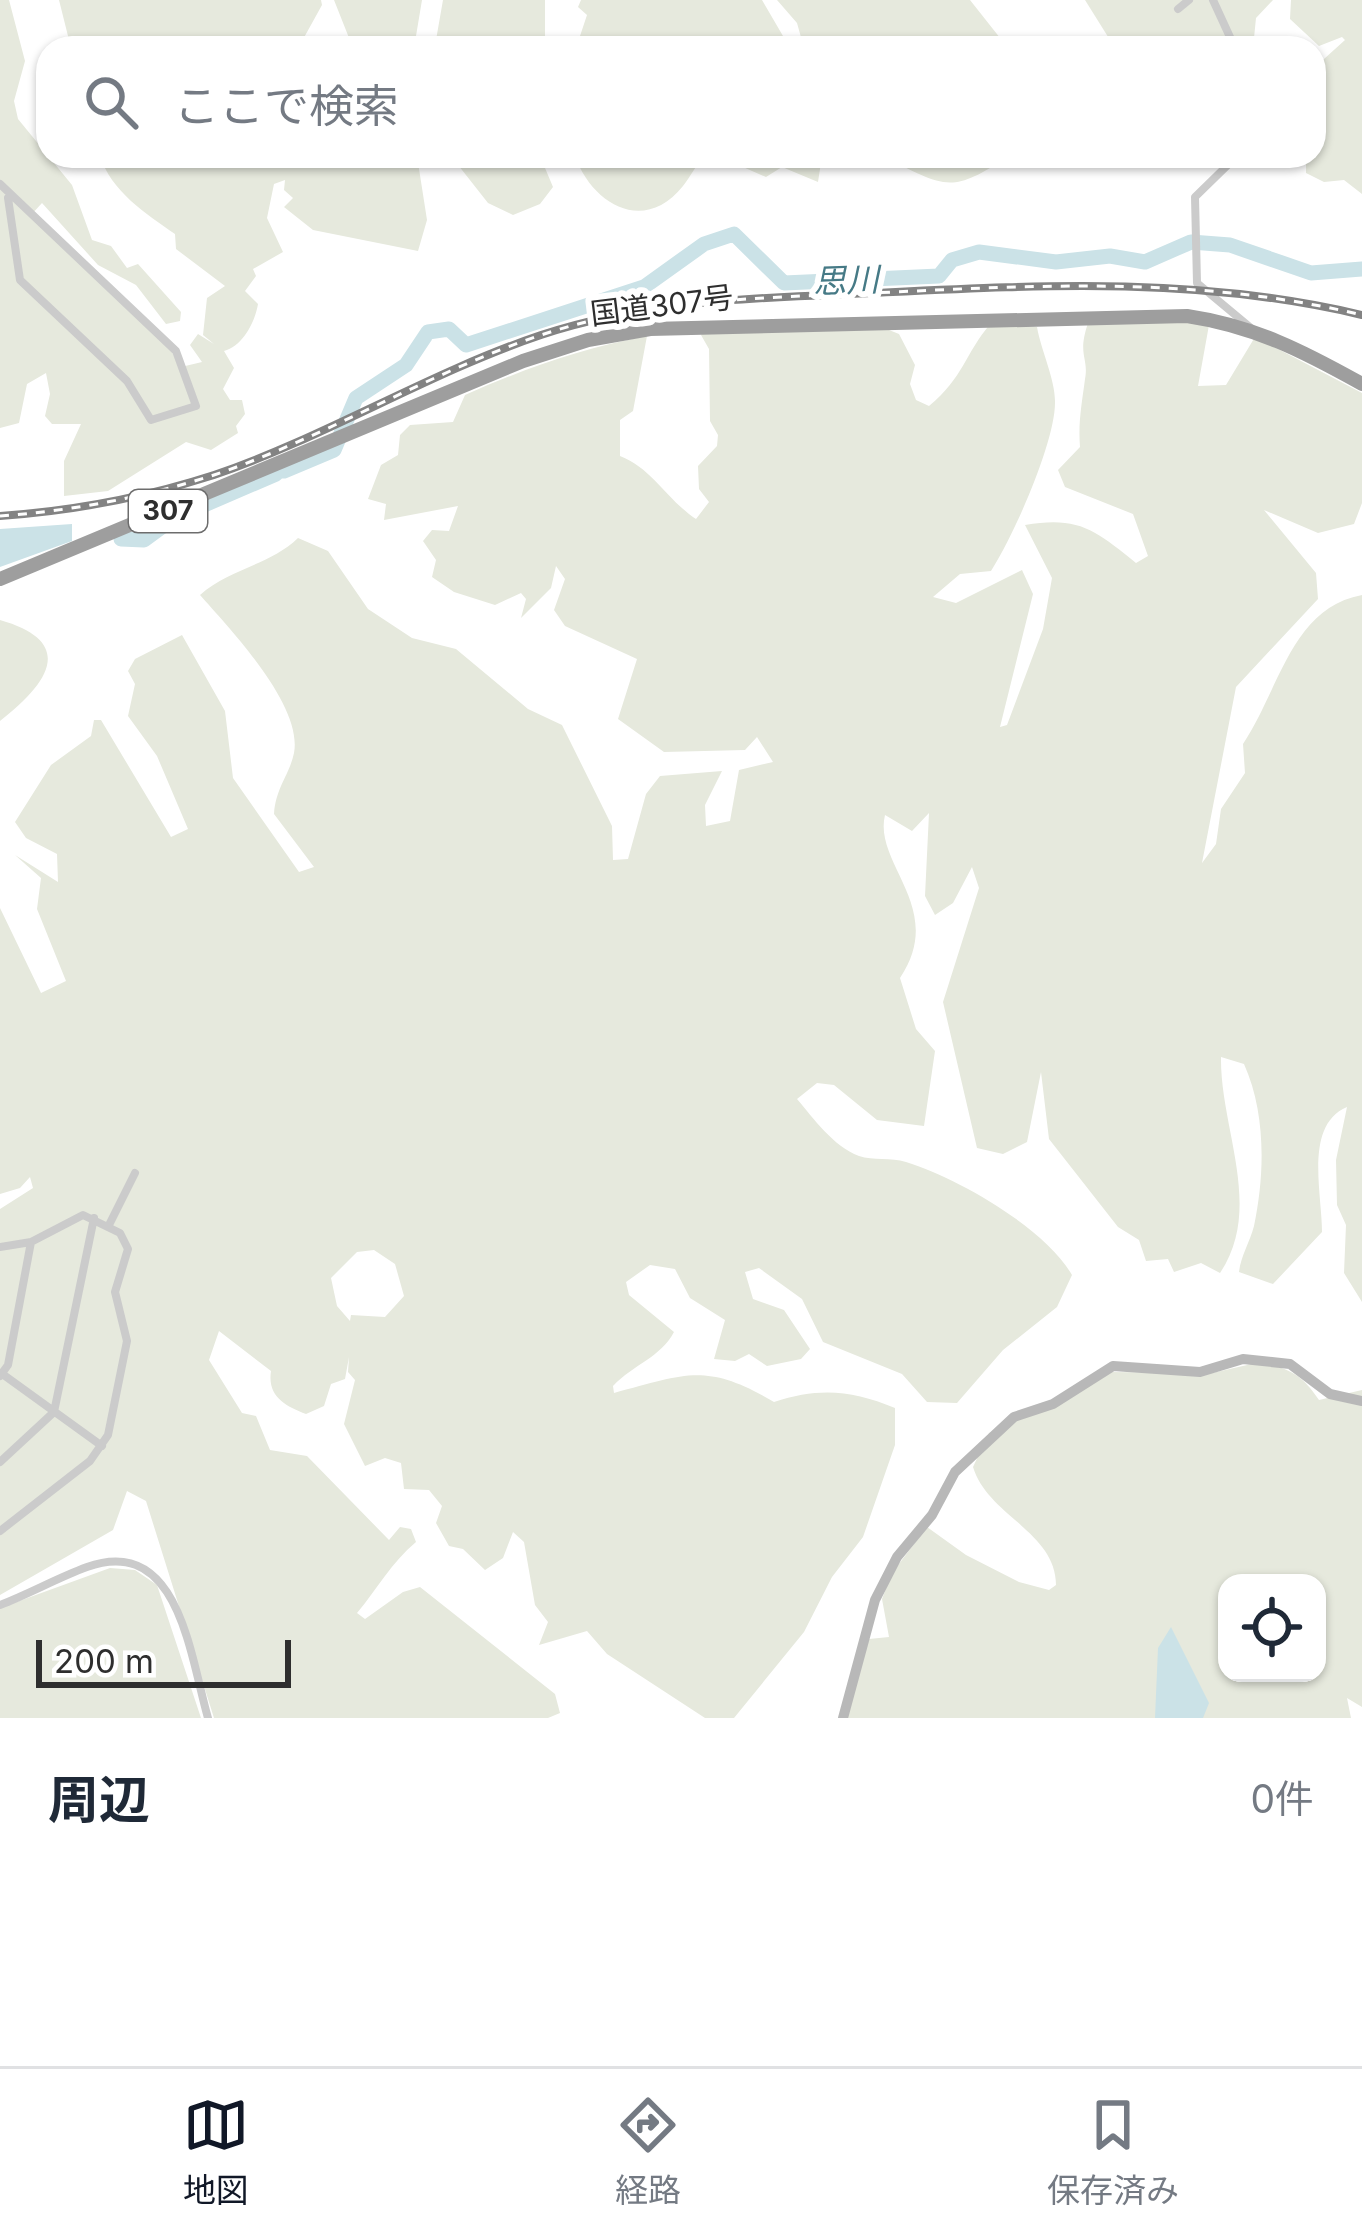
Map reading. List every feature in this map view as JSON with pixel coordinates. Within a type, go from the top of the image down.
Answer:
[{"type":"highway","name":"国道307号","points":[[0,580],[559,348],[681,325],[1187,316],[1251,328],[1290,343],[1362,384]]},
{"type":"main road","points":[[843,1718],[875,1600],[897,1557],[932,1516],[955,1472],[1014,1417],[1053,1404],[1113,1366],[1200,1372],[1244,1359],[1290,1364],[1330,1394],[1362,1401]]},
{"type":"street","points":[[1178,9],[1190,0]]},
{"type":"street","points":[[1213,0],[1230,36]]},
{"type":"street","points":[[1225,168],[1196,197],[1197,283],[1251,328]]},
{"type":"street","points":[[0,184],[8,198],[176,351],[196,406],[151,420],[114,367],[27,289],[16,263],[8,198]]},
{"type":"street","points":[[109,1225],[135,1173]]},
{"type":"street","points":[[0,1247],[32,1242],[74,1217],[109,1225],[127,1243],[115,1292],[127,1342],[102,1446],[0,1531]]},
{"type":"street","points":[[0,1462],[54,1412],[94,1218]]},
{"type":"street","points":[[32,1242],[1,1374],[102,1446]]},
{"type":"street","points":[[0,1605],[112,1561],[151,1570],[162,1578],[173,1600],[208,1718]]},
{"type":"shaded area","points":[[0,0],[9,0],[25,61],[14,101],[18,119],[36,141],[36,168],[58,168],[72,185],[92,240],[111,246],[127,268],[138,264],[181,312],[180,321],[166,324],[136,285],[98,265],[42,203],[31,215],[170,349],[181,367],[202,362],[190,345],[198,334],[214,344],[203,335],[207,298],[225,286],[176,249],[175,234],[141,210],[105,168],[419,168],[427,220],[418,251],[313,230],[284,207],[293,198],[284,190],[285,180],[274,184],[267,218],[283,252],[253,269],[256,276],[245,291],[258,304],[254,318],[242,339],[224,351],[234,368],[223,389],[230,400],[242,400],[245,414],[236,426],[238,433],[211,450],[186,442],[108,491],[64,496],[64,461],[81,424],[52,424],[45,416],[50,394],[46,373],[27,384],[19,423],[0,428]]},
{"type":"shaded area","points":[[59,0],[321,0],[322,5],[305,36],[68,36]]},
{"type":"shaded area","points":[[334,0],[422,0],[416,36],[348,36]]},
{"type":"shaded area","points":[[443,0],[545,0],[545,36],[437,36]]},
{"type":"shaded area","points":[[581,0],[762,0],[783,36],[580,36],[587,15],[578,7]]},
{"type":"shaded area","points":[[777,0],[970,0],[998,36],[801,36],[797,23]]},
{"type":"shaded area","points":[[1085,0],[1273,0],[1256,18],[1254,36],[1108,36]]},
{"type":"shaded area","points":[[1291,0],[1362,0],[1362,194],[1344,180],[1324,182],[1306,173],[1306,168],[1326,168],[1326,57],[1345,40],[1326,43],[1326,36],[1308,36],[1290,19]]},
{"type":"shaded area","points":[[460,168],[545,168],[553,187],[540,204],[513,215],[488,203]]},
{"type":"shaded area","points":[[581,168],[696,168],[668,201],[636,211],[606,200]]},
{"type":"shaded area","points":[[745,168],[780,168],[766,177]]},
{"type":"shaded area","points":[[784,168],[820,168],[818,182]]},
{"type":"shaded area","points":[[906,168],[990,168],[958,182]]},
{"type":"shaded area","points":[[1165,320],[1209,325],[1198,386],[1226,385],[1255,337],[1362,393],[1362,503],[1354,524],[1318,533],[1264,510],[1316,573],[1318,599],[1236,687],[1202,863],[1216,844],[1221,809],[1245,773],[1243,744],[1289,654],[1319,616],[1362,595],[1362,1302],[1344,1273],[1346,1225],[1337,1205],[1336,1160],[1347,1107],[1334,1116],[1320,1144],[1322,1232],[1273,1284],[1239,1272],[1254,1226],[1261,1165],[1260,1123],[1244,1064],[1221,1057],[1237,1167],[1239,1222],[1220,1273],[1201,1263],[1174,1272],[1168,1259],[1146,1261],[1139,1240],[1118,1227],[1049,1139],[1041,1072],[1027,1142],[1003,1154],[977,1148],[943,1002],[979,888],[972,867],[953,903],[935,915],[925,896],[929,813],[912,831],[885,815],[884,833],[913,909],[916,930],[900,978],[916,1029],[935,1051],[924,1126],[877,1120],[834,1085],[817,1083],[797,1099],[850,1152],[927,1170],[998,1207],[1042,1240],[1072,1275],[1057,1307],[1003,1350],[957,1403],[927,1402],[902,1374],[823,1342],[802,1299],[759,1268],[745,1272],[753,1299],[784,1310],[810,1349],[801,1359],[767,1366],[749,1354],[735,1361],[714,1359],[725,1320],[690,1298],[675,1269],[650,1265],[626,1282],[629,1295],[674,1332],[662,1348],[613,1386],[614,1393],[696,1375],[730,1381],[774,1402],[835,1393],[895,1408],[895,1445],[863,1537],[832,1577],[804,1632],[734,1718],[705,1718],[607,1654],[587,1631],[539,1645],[548,1622],[535,1605],[524,1542],[513,1532],[503,1558],[485,1570],[463,1549],[449,1546],[436,1523],[442,1506],[429,1490],[404,1489],[401,1463],[385,1458],[365,1466],[344,1424],[355,1380],[348,1372],[349,1357],[345,1379],[331,1384],[324,1406],[306,1414],[280,1399],[272,1388],[271,1371],[219,1331],[209,1360],[242,1413],[256,1416],[270,1450],[307,1456],[389,1540],[400,1527],[411,1529],[416,1542],[357,1613],[365,1619],[403,1592],[420,1587],[555,1694],[560,1713],[548,1718],[214,1718],[146,1501],[127,1491],[113,1530],[0,1595],[0,1209],[33,1188],[30,1177],[20,1188],[0,1194],[0,908],[41,993],[66,981],[37,909],[41,878],[15,855],[58,882],[57,854],[26,838],[15,822],[51,765],[91,736],[94,720],[101,720],[171,837],[188,829],[157,756],[128,716],[135,684],[128,671],[135,659],[182,635],[225,711],[233,778],[299,872],[314,867],[274,814],[294,753],[287,713],[262,669],[200,595],[298,538],[328,551],[368,609],[412,638],[456,649],[528,709],[562,725],[612,826],[613,860],[628,859],[646,794],[660,776],[722,771],[705,805],[706,826],[730,821],[739,770],[773,762],[757,737],[745,750],[664,752],[618,719],[637,659],[565,626],[554,610],[565,579],[556,566],[551,588],[521,618],[526,599],[521,593],[495,605],[454,592],[432,577],[436,560],[423,541],[432,530],[449,531],[458,506],[384,520],[386,504],[368,499],[381,465],[398,455],[400,435],[410,425],[453,422],[465,395],[510,376],[647,336],[633,411],[620,420],[620,456],[642,469],[696,519],[709,502],[699,489],[698,466],[717,446],[718,435],[710,421],[709,349],[701,335],[707,327],[879,326],[899,334],[915,365],[910,384],[916,400],[929,406],[950,385],[991,323],[1037,327],[1055,401],[1049,440],[1032,488],[991,571],[960,574],[933,597],[956,603],[1022,570],[1033,594],[1000,727],[1007,725],[1043,629],[1052,578],[1025,525],[1073,524],[1097,534],[1136,563],[1148,556],[1133,514],[1065,487],[1058,470],[1080,447],[1086,372],[1083,343],[1088,323]],"holes":[[[374,1250],[395,1264],[404,1296],[385,1317],[351,1315],[350,1321],[337,1306],[331,1278],[357,1252]]]},
{"type":"shaded area","points":[[0,620],[39,640],[47,652],[47,664],[32,692],[0,721]]},
{"type":"shaded area","points":[[1256,1363],[1293,1373],[1319,1400],[1362,1390],[1362,1707],[1347,1698],[1351,1718],[846,1718],[869,1639],[889,1637],[882,1599],[892,1573],[927,1527],[966,1555],[1019,1582],[1049,1590],[1056,1585],[1045,1551],[992,1499],[973,1467],[989,1433],[1109,1372],[1212,1373]]},
{"type":"shaded area","points":[[110,1568],[135,1570],[157,1585],[201,1718],[0,1718],[0,1608]]},
{"type":"water","points":[[72,524],[72,541],[0,567],[0,529]]},
{"type":"water","points":[[1171,1627],[1209,1703],[1203,1718],[1155,1718],[1158,1648]]},
{"type":"waterway","name":"思川","points":[[284,471],[334,450],[356,398],[406,365],[428,332],[449,329],[466,345],[644,287],[704,244],[734,234],[784,283],[939,276],[952,260],[979,252],[1056,262],[1110,256],[1145,262],[1191,242],[1230,245],[1311,273],[1362,269]]},
{"type":"waterway","name":"思川","points":[[121,539],[144,540],[174,518],[276,474]]},
{"type":"railway","points":[[0,516],[108,502],[214,475],[499,350],[582,323],[664,307],[789,297],[1119,286],[1240,294],[1362,315]]}]
